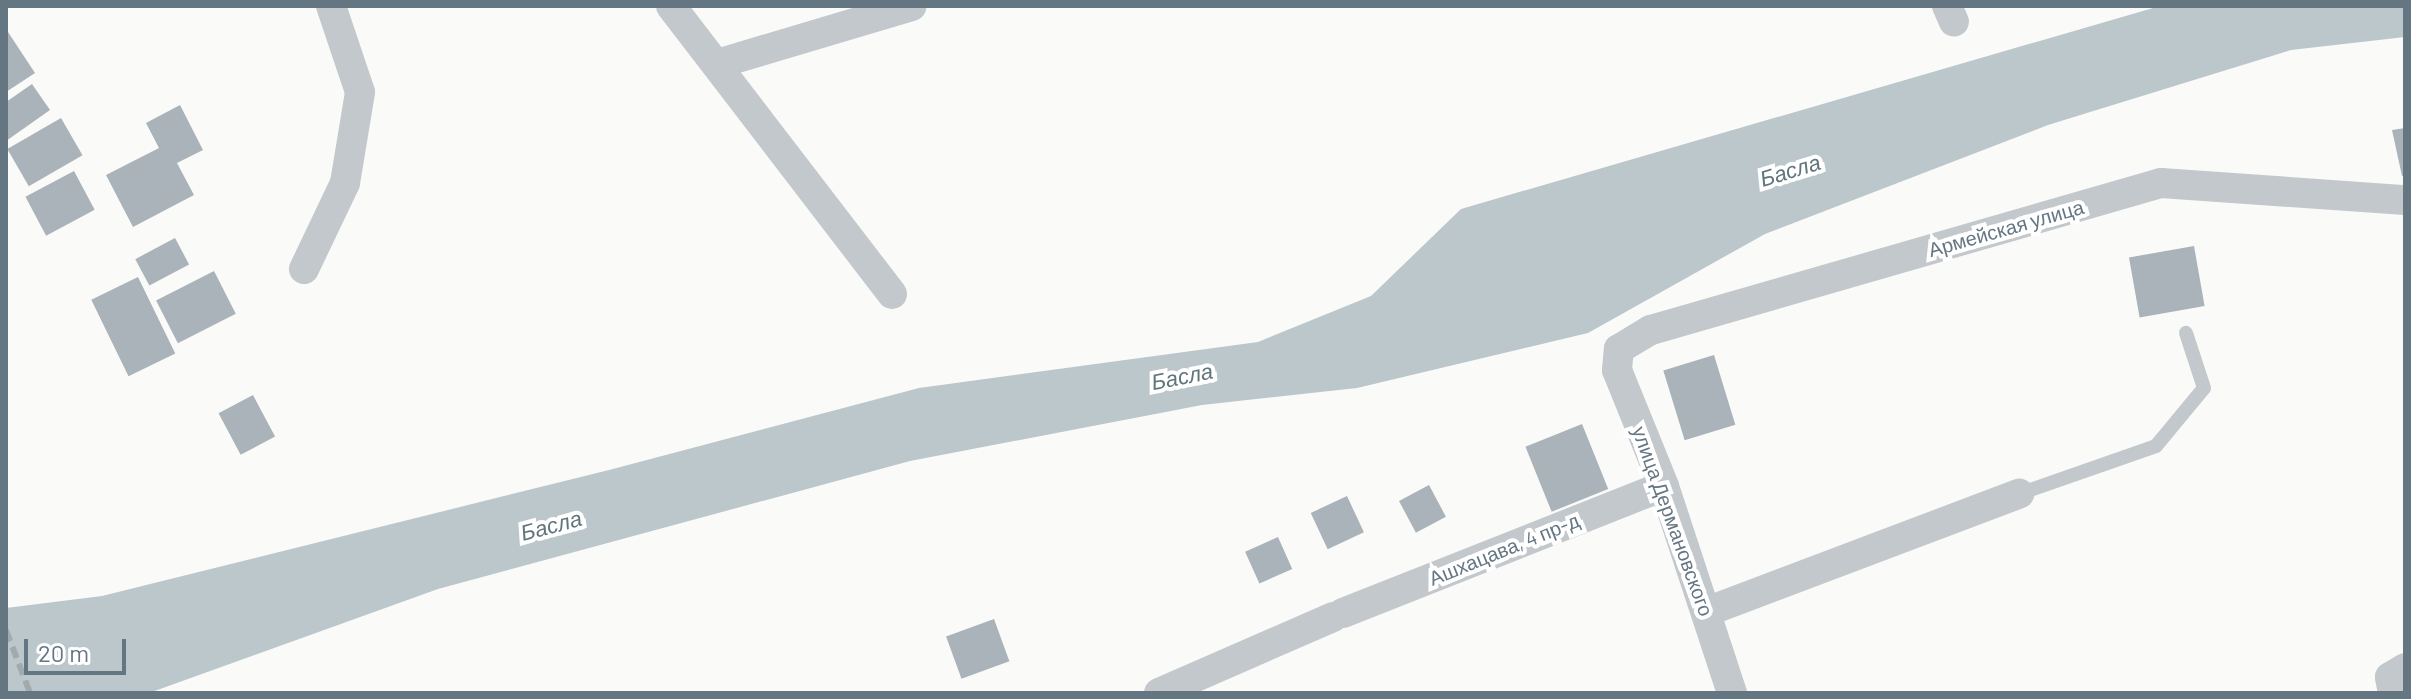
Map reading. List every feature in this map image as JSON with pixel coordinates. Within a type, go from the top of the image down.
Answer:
[{"type":"street","points":[[304,269],[345,183],[360,92],[331,6]]},
{"type":"street","points":[[671,6],[892,294]]},
{"type":"street","points":[[717,64],[912,6]]},
{"type":"street","name":"Армейская улица","points":[[1619,349],[1651,330],[2161,183],[2405,200]]},
{"type":"street","name":"улица Дермановского","points":[[1619,349],[1617,370],[1664,486],[1732,693]]},
{"type":"street","name":"Ашхацава, 4 пр-д","points":[[1159,693],[1338,615],[1664,486]]},
{"type":"street","points":[[1706,612],[2019,494]]},
{"type":"street","points":[[2393,693],[2390,677],[2405,668]]},
{"type":"lane","points":[[2019,494],[2156,446],[2204,388],[2186,333]]},
{"type":"water","name":"Басла","points":[[2160,6],[2405,6],[2405,37],[2291,50],[2048,125],[1765,234],[1588,333],[1357,388],[1202,405],[910,461],[438,589],[149,693],[6,693],[6,608],[102,596],[609,470],[919,388],[1258,342],[1371,296],[1461,209]]},
{"type":"building","points":[[6,29],[35,73],[6,92]]},
{"type":"building","points":[[32,84],[50,110],[6,141],[6,102]]},
{"type":"building","points":[[180,105],[203,150],[177,163],[194,195],[133,227],[106,175],[159,148],[146,123]]},
{"type":"building","points":[[61,118],[82,155],[29,186],[7,149]]},
{"type":"building","points":[[2405,128],[2405,175],[2402,176],[2392,130]]},
{"type":"building","points":[[74,171],[95,210],[46,236],[25,197]]},
{"type":"building","points":[[175,238],[189,264],[149,286],[135,259]]},
{"type":"building","points":[[2194,246],[2205,306],[2140,318],[2129,257]]},
{"type":"building","points":[[214,271],[236,314],[178,343],[156,301]]},
{"type":"building","points":[[138,277],[175,353],[129,376],[91,300]]},
{"type":"building","points":[[1714,355],[1735,425],[1685,440],[1663,370]]},
{"type":"building","points":[[253,395],[275,436],[241,455],[219,413]]},
{"type":"building","points":[[1582,424],[1608,489],[1552,512],[1525,447]]},
{"type":"building","points":[[1429,485],[1446,517],[1416,533],[1399,501]]},
{"type":"building","points":[[1347,496],[1364,532],[1328,549],[1311,513]]},
{"type":"building","points":[[1278,537],[1292,569],[1259,584],[1245,552]]},
{"type":"building","points":[[994,619],[1009,661],[961,679],[946,636]]},
{"type":"railway","points":[[6,630],[30,693]]}]
